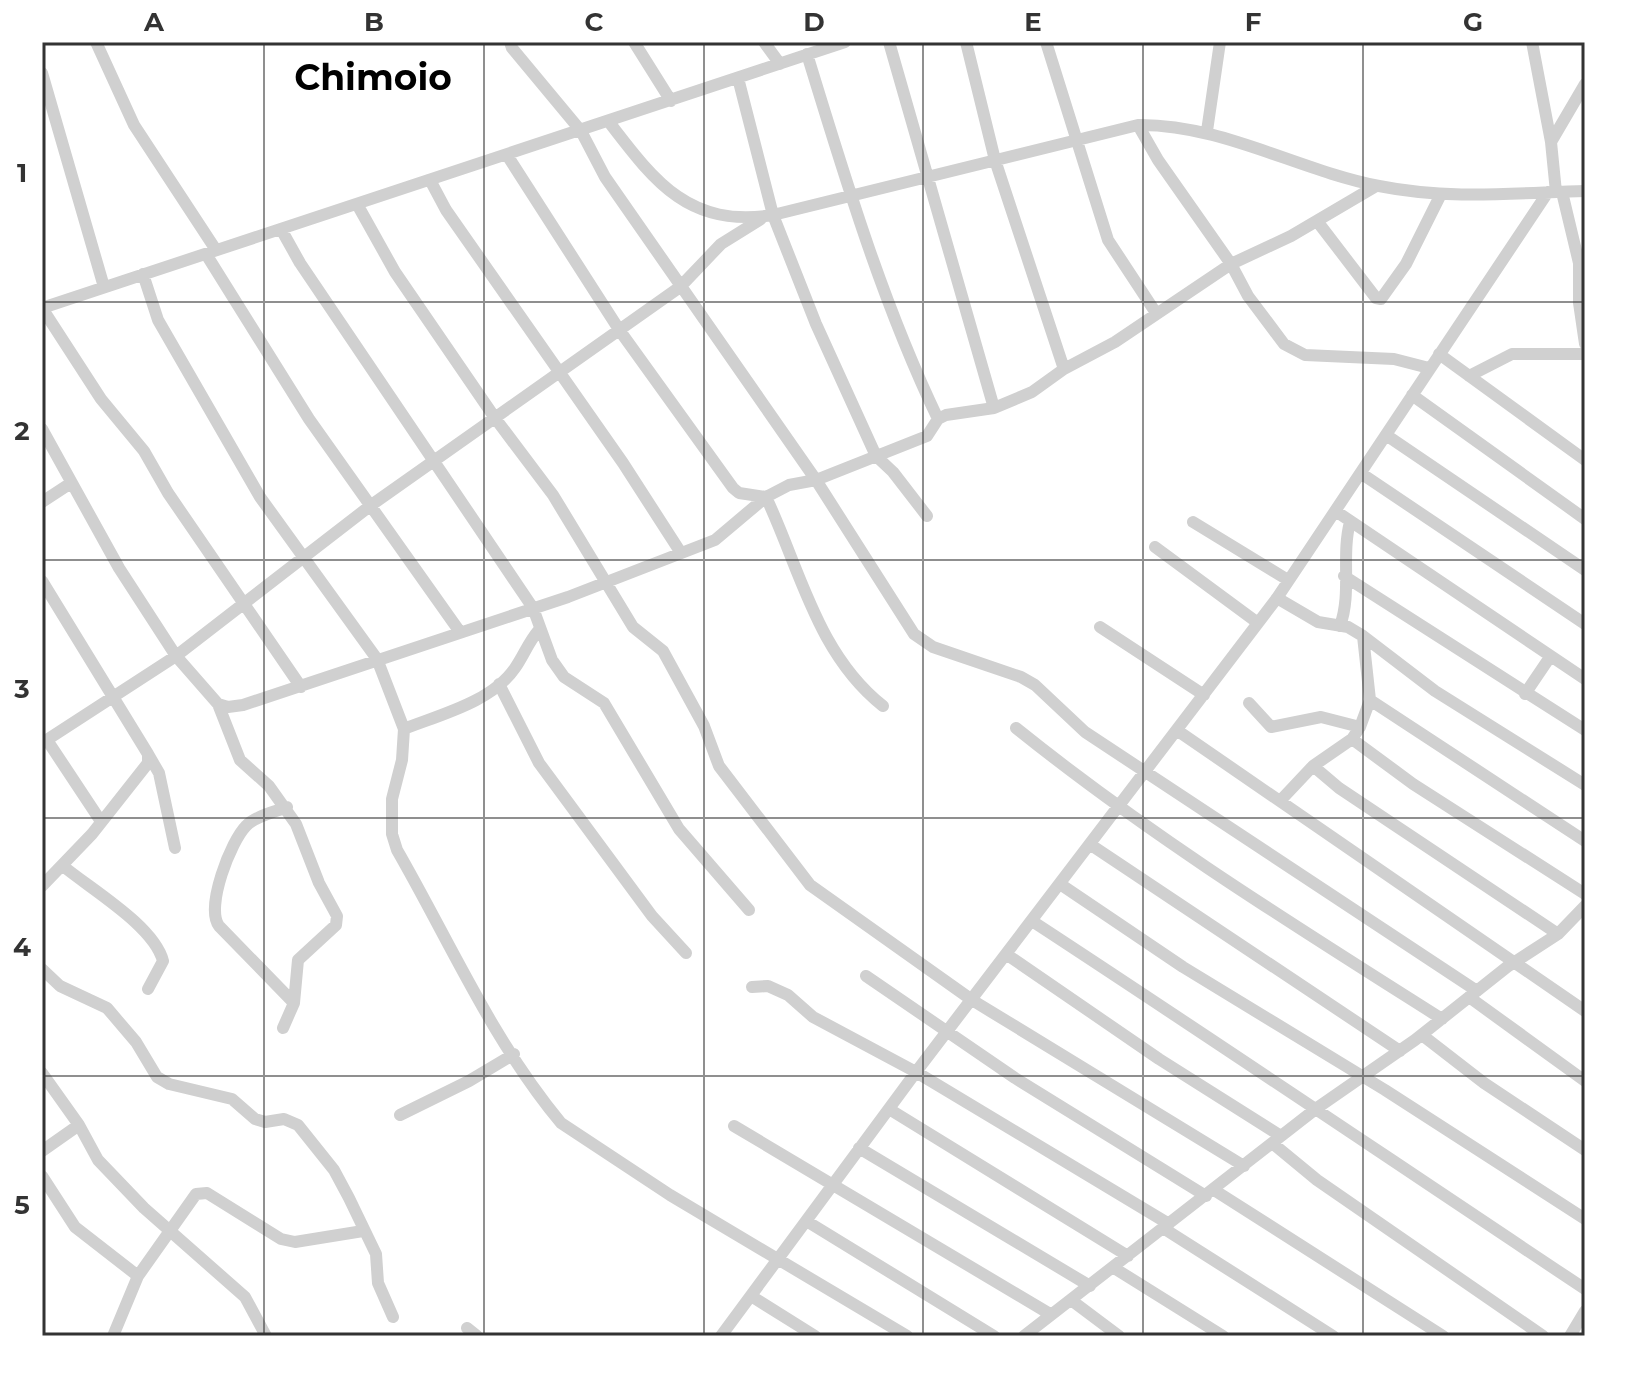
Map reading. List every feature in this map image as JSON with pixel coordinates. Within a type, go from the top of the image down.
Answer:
[{"type":"street","points":[[96,42],[134,125],[211,252],[271,362],[460,632]]},
{"type":"street","points":[[510,42],[581,131],[605,177],[816,480],[921,641],[1021,677],[1035,685],[1085,732],[1473,994],[1585,1081]]},
{"type":"street","points":[[634,42],[671,101]]},
{"type":"street","points":[[764,42],[780,64]]},
{"type":"street","points":[[301,687],[168,493],[144,451],[101,399],[42,308],[845,42]]},
{"type":"street","points":[[889,42],[994,408]]},
{"type":"street","points":[[966,42],[995,160],[1064,369]]},
{"type":"street","points":[[1046,42],[1108,240],[1156,313]]},
{"type":"street","points":[[1207,131],[1220,42]]},
{"type":"street","points":[[1532,42],[1551,142],[1555,192],[1582,267],[1579,303],[1585,344]]},
{"type":"street","points":[[807,54],[851,196],[905,348],[938,419]]},
{"type":"street","points":[[42,73],[104,287]]},
{"type":"street","points":[[738,78],[768,216],[876,456],[893,472],[927,516]]},
{"type":"street","points":[[1551,142],[1585,84]]},
{"type":"street","points":[[609,122],[653,178],[698,210],[719,216],[768,216],[1075,137],[1138,125],[1169,124],[1207,131],[1376,186],[1440,196],[1585,191]]},
{"type":"street","points":[[1138,125],[1158,160],[1231,264],[1248,296],[1284,344],[1305,355],[1394,359],[1429,368]]},
{"type":"street","points":[[507,155],[620,331],[733,488],[745,495],[766,497]]},
{"type":"street","points":[[430,180],[446,210],[560,371],[681,553]]},
{"type":"street","points":[[218,704],[228,707],[243,705],[301,687],[533,608],[715,540],[766,497],[789,485],[816,480],[927,436],[938,419],[994,408],[1032,392],[1064,369],[1115,342],[1231,264],[1317,221],[1376,186]]},
{"type":"street","points":[[725,1335],[859,1148],[1277,598],[1337,512],[1429,368],[1555,192]]},
{"type":"street","points":[[1317,221],[1334,247],[1376,298],[1381,299],[1406,264],[1440,196]]},
{"type":"street","points":[[357,204],[395,272],[495,418],[553,495],[633,627],[663,651],[704,726],[719,766],[810,885],[972,1000],[1244,1166]]},
{"type":"street","points":[[719,216],[721,244]]},
{"type":"street","points":[[100,820],[44,741],[176,656],[370,506],[680,287],[721,244],[768,216]]},
{"type":"street","points":[[281,229],[300,263],[533,608],[538,631],[564,677],[604,703],[679,829],[749,910]]},
{"type":"street","points":[[143,274],[158,320],[173,350],[260,497],[305,555],[377,659],[404,729],[402,760],[392,799],[392,834],[397,850],[480,1007],[561,1123],[670,1195],[907,1336]]},
{"type":"street","points":[[1439,354],[1585,460]]},
{"type":"street","points":[[1469,376],[1512,354],[1585,354]]},
{"type":"street","points":[[1412,395],[1585,519]]},
{"type":"street","points":[[42,429],[119,568],[176,656],[218,704],[240,760],[287,807],[338,922],[298,960],[294,1003],[283,1028]]},
{"type":"street","points":[[1386,435],[1585,570]]},
{"type":"street","points":[[1362,474],[1585,624]]},
{"type":"street","points":[[42,502],[71,483]]},
{"type":"street","points":[[766,497],[817,620],[858,682],[883,706]]},
{"type":"street","points":[[1337,512],[1585,679]]},
{"type":"street","points":[[1193,522],[1230,548],[1288,580]]},
{"type":"street","points":[[1340,626],[1345,606],[1343,553],[1350,522]]},
{"type":"street","points":[[1155,547],[1258,623]]},
{"type":"street","points":[[1344,576],[1585,730]]},
{"type":"street","points":[[42,581],[159,773],[175,848]]},
{"type":"street","points":[[1277,598],[1318,622],[1340,626],[1363,636],[1435,691],[1585,785]]},
{"type":"street","points":[[1100,627],[1204,695]]},
{"type":"street","points":[[404,729],[472,701],[499,684],[514,669],[525,646],[538,631]]},
{"type":"street","points":[[1280,801],[1313,766],[1352,739],[1360,727],[1370,700],[1363,636]]},
{"type":"street","points":[[1525,694],[1550,657]]},
{"type":"street","points":[[499,684],[539,763],[652,916],[686,953]]},
{"type":"street","points":[[1370,700],[1585,841]]},
{"type":"street","points":[[1249,703],[1271,727],[1321,717],[1360,727]]},
{"type":"street","points":[[1016,728],[1079,779],[1281,918],[1442,1019]]},
{"type":"street","points":[[1178,731],[1517,961],[1585,1011]]},
{"type":"street","points":[[1352,739],[1413,784],[1585,894]]},
{"type":"street","points":[[42,886],[63,866],[148,763],[148,754]]},
{"type":"street","points":[[1313,766],[1339,788],[1558,934]]},
{"type":"street","points":[[287,807],[244,828],[218,884],[213,915],[219,926],[294,1003]]},
{"type":"street","points":[[1091,845],[1400,1051]]},
{"type":"street","points":[[63,866],[147,932],[159,946],[163,961],[148,989]]},
{"type":"street","points":[[1060,884],[1195,974],[1585,1219]]},
{"type":"street","points":[[1024,1336],[1317,1108],[1558,934],[1585,906]]},
{"type":"street","points":[[1032,921],[1585,1289]]},
{"type":"street","points":[[1006,954],[1277,1139],[1342,1198],[1543,1336]]},
{"type":"street","points":[[42,969],[60,986],[107,1008],[136,1042],[157,1077],[169,1084],[232,1099],[255,1119],[265,1122],[284,1119],[298,1125],[334,1170],[376,1254],[378,1283],[393,1317]]},
{"type":"street","points":[[866,976],[947,1032],[1443,1336]]},
{"type":"street","points":[[752,987],[768,986],[788,995],[813,1017],[916,1072],[1166,1226],[1333,1336]]},
{"type":"street","points":[[1422,1035],[1484,1083],[1585,1150]]},
{"type":"street","points":[[400,1115],[469,1081],[514,1054]]},
{"type":"street","points":[[42,1073],[79,1125],[98,1160],[170,1232],[245,1297],[266,1336]]},
{"type":"street","points":[[889,1109],[1128,1256]]},
{"type":"street","points":[[42,1151],[79,1125]]},
{"type":"street","points":[[734,1126],[1050,1314]]},
{"type":"street","points":[[859,1148],[1090,1286]]},
{"type":"street","points":[[42,1176],[75,1227],[138,1276]]},
{"type":"street","points":[[113,1336],[138,1276],[170,1232],[188,1200],[196,1194],[207,1193],[281,1239],[295,1242],[363,1231]]},
{"type":"street","points":[[808,1222],[994,1336]]},
{"type":"street","points":[[1114,1268],[1223,1336]]},
{"type":"street","points":[[751,1296],[815,1336]]},
{"type":"street","points":[[1071,1300],[1119,1336]]},
{"type":"street","points":[[1570,1336],[1585,1311]]},
{"type":"district","name":"Chimoio","points":[[373,77]]}]
